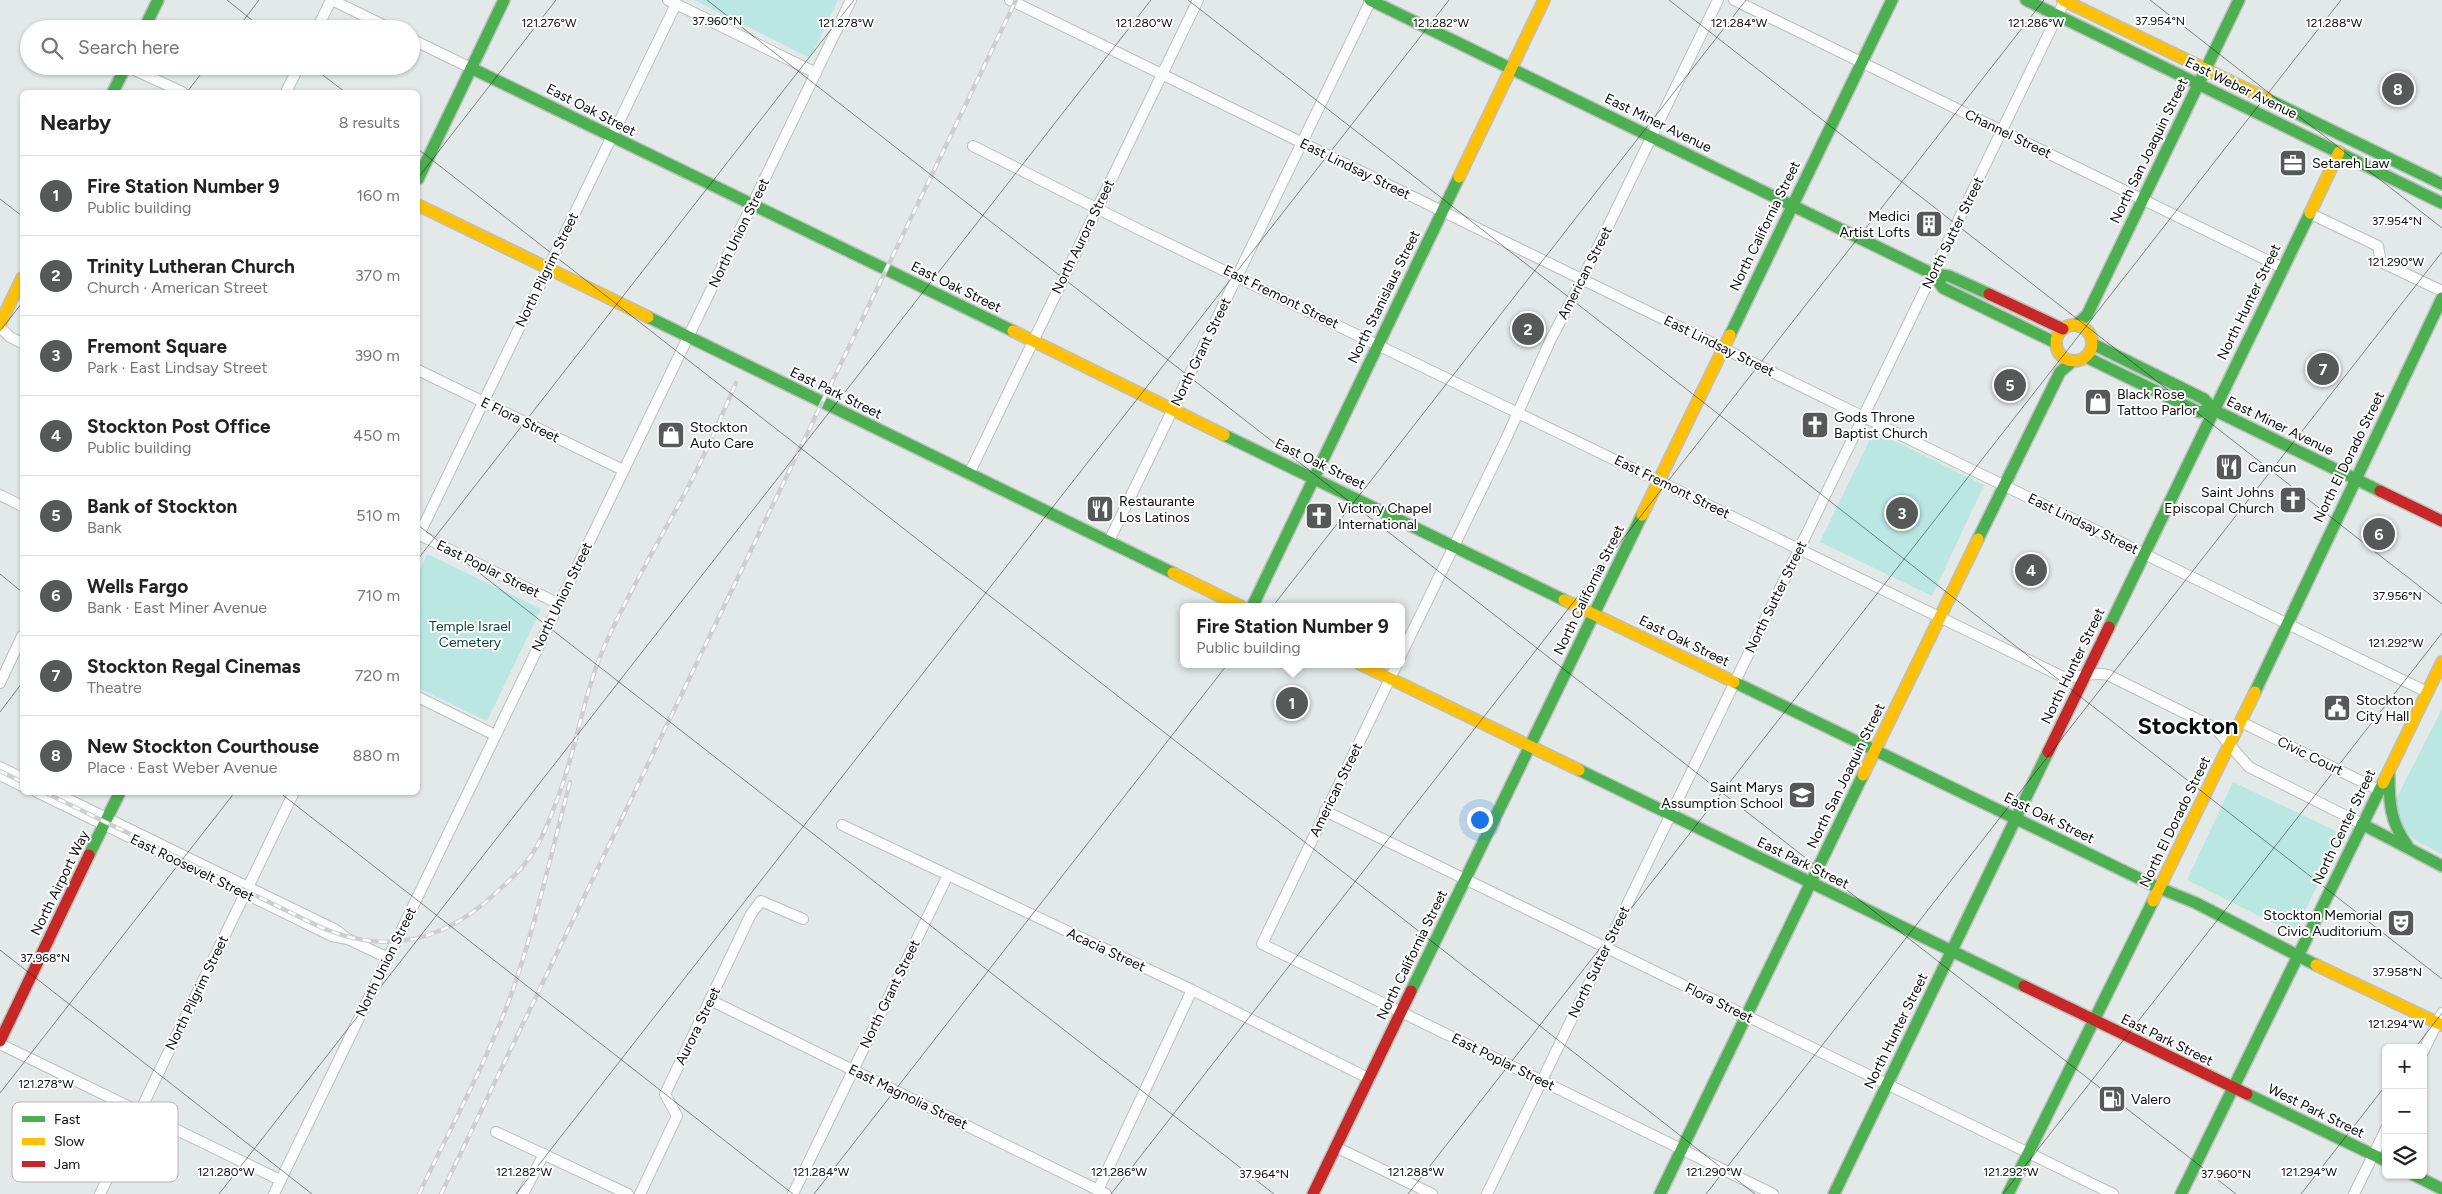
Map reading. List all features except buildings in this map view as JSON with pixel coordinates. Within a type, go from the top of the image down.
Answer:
[{"type":"street","points":[[148,20],[158,0]]},
{"type":"street","points":[[321,20],[331,0],[372,20]]},
{"type":"street","points":[[420,175],[504,0]]},
{"type":"street","name":"North Union Street","points":[[274,1194],[851,0]]},
{"type":"street","name":"East Lindsay Street","points":[[1010,0],[2427,692]]},
{"type":"street","name":"North Aurora Street","points":[[969,474],[1198,0]]},
{"type":"street","name":"East Miner Avenue","points":[[1371,0],[1933,274],[1949,276],[2063,329]]},
{"type":"street","name":"North Grant Street","points":[[1109,541],[1371,0]]},
{"type":"street","name":"North Stanislaus Street","points":[[1254,603],[1544,0]]},
{"type":"street","name":"American Street","points":[[1405,648],[1551,339],[1582,280],[1718,0]]},
{"type":"street","name":"Channel Street","points":[[1734,0],[2283,268]]},
{"type":"street","name":"North California Street","points":[[1313,1194],[1892,0]]},
{"type":"street","name":"East Weber Avenue","points":[[2026,0],[2442,203]]},
{"type":"street","name":"East Weber Avenue","points":[[2064,0],[2442,184]]},
{"type":"street","name":"North Sutter Street","points":[[1487,1194],[2064,0]]},
{"type":"street","name":"North San Joaquin Street","points":[[2076,325],[2087,315],[2239,0]]},
{"type":"street","points":[[672,2],[816,73]]},
{"type":"street","name":"North Pilgrim Street","points":[[420,531],[612,137],[672,2]]},
{"type":"street","name":"East Oak Street","points":[[420,43],[1314,479],[1454,545],[2159,888],[2196,903],[2296,956],[2440,1021]]},
{"type":"street","points":[[114,90],[122,75]]},
{"type":"street","points":[[145,75],[178,90]]},
{"type":"street","points":[[287,90],[294,75]]},
{"type":"street","name":"East Fremont Street","points":[[973,146],[2061,676],[2085,676],[2098,673],[2108,676],[2215,728],[2249,766],[2362,824]]},
{"type":"street","name":"North Hunter Street","points":[[1834,1194],[2339,152]]},
{"type":"street","name":"East Park Street","points":[[420,206],[547,270],[1234,603]]},
{"type":"street","points":[[2309,213],[2378,246],[2381,262],[2442,291]]},
{"type":"street","name":"East Miner Avenue","points":[[1933,274],[1943,288],[1990,311],[2009,316],[2056,343]]},
{"type":"street","points":[[20,282],[0,326],[10,337],[20,342]]},
{"type":"street","name":"North El Dorado Street","points":[[2008,1194],[2092,1020],[2230,745],[2286,623],[2442,298]]},
{"type":"street","name":"North San Joaquin Street","points":[[2087,315],[2088,331]]},
{"type":"street","points":[[2009,316],[2024,318],[2034,316]]},
{"type":"street","points":[[2076,325],[2088,331],[2093,344],[2086,357],[2073,361],[2060,355],[2056,343],[2063,329],[2076,325]]},
{"type":"street","name":"East Miner Avenue","points":[[2093,344],[2204,399],[2214,410],[2442,521]]},
{"type":"street","name":"North San Joaquin Street","points":[[2060,355],[2060,372]]},
{"type":"street","name":"East Miner Avenue","points":[[2086,357],[2199,412],[2214,410]]},
{"type":"street","name":"North San Joaquin Street","points":[[1660,1194],[2060,372],[2073,361]]},
{"type":"street","name":"E Flora Street","points":[[420,371],[624,470]]},
{"type":"street","points":[[0,495],[20,505]]},
{"type":"street","name":"East Poplar Street","points":[[420,536],[559,604]]},
{"type":"street","points":[[0,683],[20,640]]},
{"type":"street","name":"North Center Street","points":[[2181,1194],[2234,1088],[2296,956],[2442,662]]},
{"type":"street","name":"East Park Street","points":[[1368,668],[2234,1088]]},
{"type":"street","name":"American Street","points":[[1275,915],[1394,668]]},
{"type":"street","points":[[420,699],[495,735]]},
{"type":"street","name":"Civic Court","points":[[2241,722],[2379,790]]},
{"type":"street","points":[[0,767],[20,777]]},
{"type":"street","points":[[2389,769],[2390,817],[2396,831],[2411,849]]},
{"type":"street","points":[[0,775],[20,785]]},
{"type":"street","name":"East Roosevelt Street","points":[[43,795],[106,822],[246,890],[336,930],[348,939],[388,958]]},
{"type":"street","name":"East Roosevelt Street","points":[[58,795],[106,822]]},
{"type":"street","name":"North Airport Way","points":[[0,1042],[119,795]]},
{"type":"street","name":"North Pilgrim Street","points":[[144,1102],[293,795]]},
{"type":"street","name":"Flora Street","points":[[1325,811],[2112,1194]]},
{"type":"street","name":"Acacia Street","points":[[842,824],[1192,990],[1370,1079]]},
{"type":"street","points":[[2362,824],[2442,866]]},
{"type":"street","name":"North Grant Street","points":[[793,1194],[948,875]]},
{"type":"street","name":"Aurora Street","points":[[640,1194],[677,1116],[665,1094],[746,924],[761,901],[803,919]]},
{"type":"street","name":"East Poplar Street","points":[[1275,915],[1262,944],[1773,1194]]},
{"type":"street","points":[[1102,1192],[1192,990]]},
{"type":"street","name":"East Magnolia Street","points":[[710,1000],[1102,1192]]},
{"type":"street","points":[[2427,1045],[2440,1021]]},
{"type":"street","points":[[0,1042],[122,1102]]},
{"type":"street","name":"West Park Street","points":[[2234,1088],[2382,1159]]},
{"type":"street","points":[[178,1130],[280,1180]]},
{"type":"street","points":[[496,1132],[628,1194]]},
{"type":"street","points":[[2354,1194],[2384,1134]]},
{"type":"street","points":[[1336,1147],[1432,1194]]},
{"type":"street","points":[[523,1194],[544,1154]]},
{"type":"street","points":[[2422,1179],[2442,1189]]},
{"type":"street","name":"North Pilgrim Street","points":[[100,1194],[106,1182]]},
{"type":"green space","points":[[694,0],[838,0],[810,58]]},
{"type":"green space","points":[[1874,431],[1984,485],[1932,596],[1820,542]]},
{"type":"green space","name":"Temple Israel Cemetery","points":[[427,554],[541,609],[487,721],[420,689],[420,570]]},
{"type":"green space","points":[[2442,709],[2442,854],[2411,837],[2401,825],[2392,807]]},
{"type":"green space","points":[[2233,782],[2338,832],[2341,837],[2295,931],[2291,932],[2187,880]]},
{"type":"railway","points":[[441,1194],[1016,0]]},
{"type":"railway","points":[[50,795],[316,925],[341,935],[390,942],[413,939],[435,933],[457,922],[478,908],[513,877],[526,862],[540,840],[562,786],[596,666],[604,647],[633,588],[693,478],[736,383]]},
{"type":"railway","points":[[0,771],[20,781]]},
{"type":"railway","points":[[419,1194],[478,1072],[510,998],[535,918],[570,782]]},
{"type":"traffic: fast","points":[[148,20],[158,0]]},
{"type":"traffic: fast","points":[[420,175],[504,0]]},
{"type":"traffic: fast","points":[[1370,0],[1933,274],[1949,276],[1989,294]]},
{"type":"traffic: fast","points":[[1730,335],[1892,0]]},
{"type":"traffic: fast","points":[[2026,0],[2442,203]]},
{"type":"traffic: fast","points":[[2076,325],[2087,315],[2239,0]]},
{"type":"traffic: fast","points":[[471,68],[1013,331]]},
{"type":"traffic: fast","points":[[114,90],[122,75]]},
{"type":"traffic: fast","points":[[2267,99],[2442,184]]},
{"type":"traffic: fast","points":[[1254,603],[1459,177]]},
{"type":"traffic: fast","points":[[2109,627],[2310,213]]},
{"type":"traffic: fast","points":[[1933,274],[1943,288],[2056,343]]},
{"type":"traffic: fast","points":[[2255,692],[2442,298]]},
{"type":"traffic: fast","points":[[648,317],[1173,573]]},
{"type":"traffic: fast","points":[[2093,344],[2204,399],[2214,410],[2380,491]]},
{"type":"traffic: fast","points":[[2086,357],[2199,412],[2214,410]]},
{"type":"traffic: fast","points":[[1978,539],[2060,372],[2073,361]]},
{"type":"traffic: fast","points":[[1224,435],[1564,600]]},
{"type":"traffic: fast","points":[[1411,991],[1642,515]]},
{"type":"traffic: fast","points":[[1734,682],[2159,888],[2196,903],[2316,965]]},
{"type":"traffic: fast","points":[[1834,1194],[2048,752]]},
{"type":"traffic: fast","points":[[1579,770],[2024,986]]},
{"type":"traffic: fast","points":[[2389,774],[2389,794],[2394,820],[2407,845]]},
{"type":"traffic: fast","points":[[1660,1194],[1863,775]]},
{"type":"traffic: fast","points":[[2181,1194],[2383,783]]},
{"type":"traffic: fast","points":[[89,855],[119,795]]},
{"type":"traffic: fast","points":[[2362,824],[2442,866]]},
{"type":"traffic: fast","points":[[2008,1194],[2153,901]]},
{"type":"traffic: fast","points":[[2247,1094],[2382,1159]]},
{"type":"traffic: fast","points":[[2422,1179],[2442,1189]]},
{"type":"traffic: slow","points":[[1459,177],[1544,0]]},
{"type":"traffic: slow","points":[[2063,0],[2267,99]]},
{"type":"traffic: slow","points":[[2310,213],[2339,152]]},
{"type":"traffic: slow","points":[[420,206],[648,317]]},
{"type":"traffic: slow","points":[[0,324],[20,282]]},
{"type":"traffic: slow","points":[[2074,325],[2081,326],[2087,330],[2091,336],[2092,343],[2091,350],[2087,356],[2081,360],[2074,361],[2067,360],[2061,356],[2057,350],[2056,343],[2057,336],[2061,330],[2067,326],[2074,325]]},
{"type":"traffic: slow","points":[[1013,331],[1224,435]]},
{"type":"traffic: slow","points":[[1642,515],[1730,335]]},
{"type":"traffic: slow","points":[[1863,775],[1978,539]]},
{"type":"traffic: slow","points":[[1173,573],[1234,603]]},
{"type":"traffic: slow","points":[[1564,600],[1734,682]]},
{"type":"traffic: slow","points":[[2383,783],[2442,662]]},
{"type":"traffic: slow","points":[[1368,668],[1579,770]]},
{"type":"traffic: slow","points":[[2153,901],[2255,692]]},
{"type":"traffic: slow","points":[[2316,965],[2442,1025]]},
{"type":"traffic: jam","points":[[1989,294],[2063,329]]},
{"type":"traffic: jam","points":[[2380,491],[2442,521]]},
{"type":"traffic: jam","points":[[2048,752],[2109,627]]},
{"type":"traffic: jam","points":[[0,1041],[89,855]]},
{"type":"traffic: jam","points":[[2024,986],[2247,1094]]},
{"type":"traffic: jam","points":[[1313,1194],[1411,991]]},
{"type":"place","name":"New Stockton Courthouse","points":[[2398,89]]},
{"type":"place","name":"Setareh Law","points":[[2293,163]]},
{"type":"place","name":"Medici Artist Lofts","points":[[1929,224]]},
{"type":"place","name":"Trinity Lutheran Church","points":[[1528,329]]},
{"type":"place","name":"Stockton Regal Cinemas","points":[[2323,369]]},
{"type":"place","name":"Bank of Stockton","points":[[2010,385]]},
{"type":"place","name":"Black Rose Tattoo Parlor","points":[[2098,402]]},
{"type":"place","name":"Gods Throne Baptist Church","points":[[1815,425]]},
{"type":"place","name":"Stockton Auto Care","points":[[671,435]]},
{"type":"place","name":"Cancun","points":[[2229,467]]},
{"type":"place","name":"Saint Johns Episcopal Church","points":[[2293,500]]},
{"type":"place","name":"Restaurante Los Latinos","points":[[1100,509]]},
{"type":"place","name":"Fremont Square","points":[[1902,513]]},
{"type":"place","name":"Victory Chapel International","points":[[1319,516]]},
{"type":"place","name":"Wells Fargo","points":[[2379,534]]},
{"type":"place","name":"Stockton Post Office","points":[[2031,570]]},
{"type":"place","name":"Fire Station Number 9","points":[[1292,703]]},
{"type":"place","name":"Stockton City Hall","points":[[2337,708]]},
{"type":"place","name":"Saint Marys Assumption School","points":[[1802,795]]},
{"type":"place","name":"Stockton Memorial Civic Auditorium","points":[[2401,923]]},
{"type":"place","name":"Valero","points":[[2112,1099]]},
{"type":"district","name":"Stockton","points":[[2188,725]]}]
